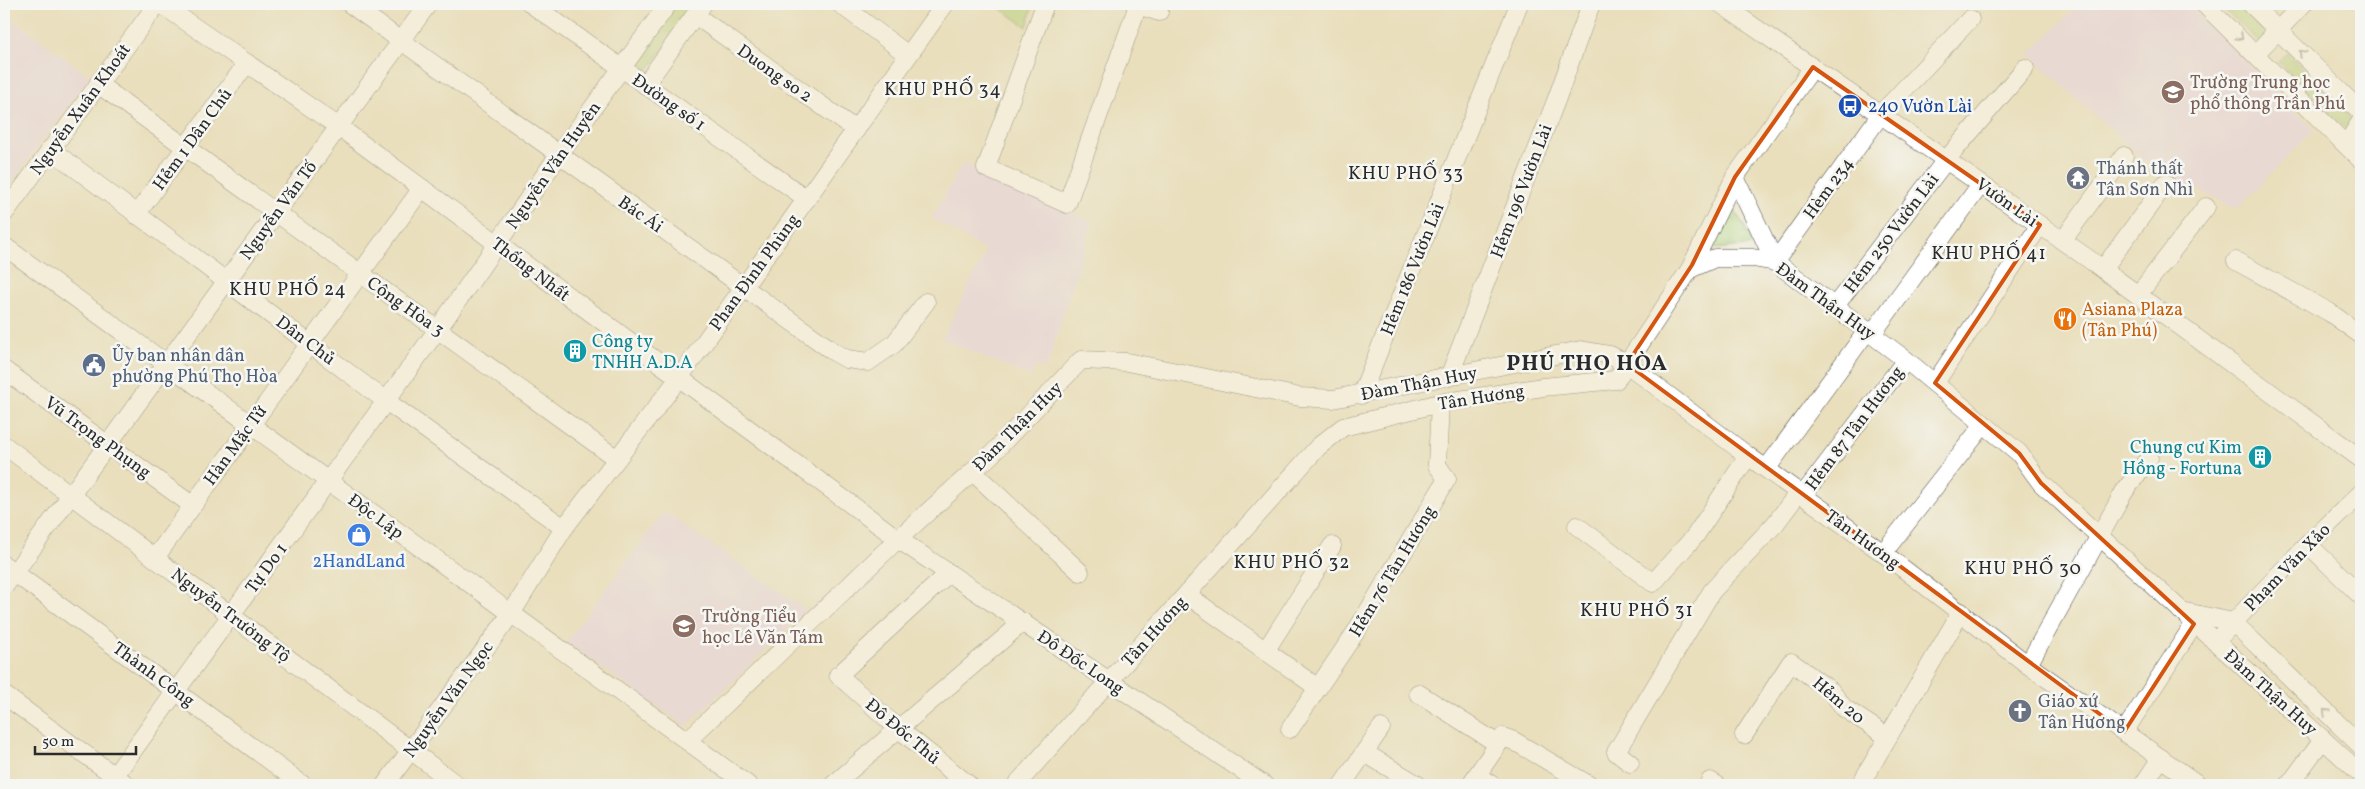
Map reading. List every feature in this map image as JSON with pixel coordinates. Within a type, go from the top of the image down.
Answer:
[{"type":"street","name":"Thống Nhất","points":[[159,4],[339,127],[898,539]]},
{"type":"street","name":"Nguyễn Xuân Khoát","points":[[4,214],[50,149],[159,4]]},
{"type":"street","name":"Bác Ái","points":[[350,4],[558,156],[834,352],[847,359],[868,362],[894,344],[926,302]]},
{"type":"street","name":"Nguyễn Văn Tố","points":[[4,587],[9,568],[72,495],[428,4]]},
{"type":"street","name":"Đường số 1","points":[[531,4],[807,199]]},
{"type":"street","name":"Nguyễn Văn Huyên","points":[[328,481],[499,244],[558,156],[668,4]]},
{"type":"street","points":[[840,4],[908,55]]},
{"type":"street","name":"Phan Đình Phùng","points":[[511,614],[564,528],[678,378],[945,4]]},
{"type":"street","points":[[1045,4],[986,168],[1067,204],[1136,4],[1159,12]]},
{"type":"street","name":"Hẻm 186 Vườn Lài","points":[[1360,395],[1519,4]]},
{"type":"street","name":"Hẻm 196 Vườn Lài","points":[[1449,377],[1557,98],[1591,4]]},
{"type":"street","name":"Vườn Lài","points":[[1722,4],[2103,269],[2361,459]]},
{"type":"street","points":[[2204,4],[2256,53],[2361,160]]},
{"type":"street","points":[[2251,4],[2361,112]]},
{"type":"street","points":[[2256,53],[2303,4]]},
{"type":"street","points":[[645,85],[699,10]]},
{"type":"street","name":"Duong so 2","points":[[699,10],[856,130]]},
{"type":"street","name":"Hèm 234","points":[[1775,262],[1881,114],[1970,20]]},
{"type":"street","name":"Hẻm 1 Dân Chủ","points":[[136,215],[247,63]]},
{"type":"street","points":[[1627,364],[1690,269],[1735,177],[1813,67]]},
{"type":"street","name":"Hẻm 250 Vườn Lài","points":[[1835,306],[1946,160],[2025,68]]},
{"type":"street","name":"Cộng Hòa 3","points":[[98,84],[617,459]]},
{"type":"street","points":[[2346,145],[2361,121]]},
{"type":"street","name":"Dân Chủ","points":[[50,149],[386,400],[564,528]]},
{"type":"street","points":[[2062,240],[2124,156]]},
{"type":"street","points":[[1735,177],[1775,262]]},
{"type":"street","points":[[2103,269],[2166,183]]},
{"type":"street","points":[[1767,468],[1981,184]]},
{"type":"street","name":"Hàn Mặc Tử","points":[[154,558],[422,188]]},
{"type":"street","points":[[2138,295],[2206,207]]},
{"type":"street","points":[[1935,383],[2040,225]]},
{"type":"street","name":"Độc Lập","points":[[4,246],[748,785]]},
{"type":"street","name":"Đàm Thận Huy","points":[[1690,269],[1714,258],[1753,258],[1775,262],[1906,360],[2019,453],[2041,483],[2180,610],[2197,619],[2233,622],[2361,746]]},
{"type":"street","points":[[2236,261],[2329,312],[2361,335]]},
{"type":"street","name":"Đàm Thận Huy","points":[[687,741],[898,539],[973,472],[1082,360],[1127,362],[1300,397],[1333,399],[1581,350],[1610,354],[1627,364]]},
{"type":"street","name":"Hẻm 87 Tân Hương","points":[[1630,763],[1616,752],[1712,591],[1775,524],[1906,360]]},
{"type":"street","name":"Tân Hương","points":[[1016,785],[1318,447],[1343,427],[1440,402],[1543,387],[1616,380],[1627,364],[1748,456],[1883,553],[2028,665],[2199,785]]},
{"type":"street","name":"Vũ Trọng Phụng","points":[[4,370],[192,505]]},
{"type":"street","points":[[1333,399],[1343,427]]},
{"type":"street","name":"Hẻm 76 Tân Hương","points":[[1290,729],[1355,633],[1448,479],[1437,465],[1440,402]]},
{"type":"street","points":[[1883,553],[1984,424]]},
{"type":"street","name":"Nguyễn Trường Tộ","points":[[4,445],[457,785]]},
{"type":"street","points":[[1577,526],[1653,583],[1694,536],[1748,456]]},
{"type":"street","points":[[2028,665],[2124,492],[2149,458]]},
{"type":"street","points":[[973,472],[1080,572]]},
{"type":"street","name":"Tự Do 1","points":[[116,782],[177,691],[328,481]]},
{"type":"street","name":"Phạm Văn Xảo","points":[[2215,642],[2308,544],[2361,493]]},
{"type":"street","name":"Đô Đốc Long","points":[[898,539],[1264,785]]},
{"type":"street","points":[[2308,544],[2361,596]]},
{"type":"street","points":[[1266,650],[1332,546]]},
{"type":"street","name":"Thành Công","points":[[9,568],[303,785]]},
{"type":"street","name":"Đô Đốc Thủ","points":[[949,572],[841,673],[900,730],[969,785]]},
{"type":"street","points":[[1187,595],[1318,688]]},
{"type":"street","points":[[1860,785],[1960,612]]},
{"type":"street","name":"Nguyễn Văn Ngọc","points":[[385,785],[511,614]]},
{"type":"street","points":[[2124,732],[2197,619]]},
{"type":"street","name":"Đàm Thận Huy","points":[[2197,619],[2215,642],[2361,774]]},
{"type":"street","points":[[832,785],[900,730],[1023,622]]},
{"type":"street","name":"Hẻm 20","points":[[1744,735],[1791,662],[1831,691],[1844,708],[1888,737]]},
{"type":"street","points":[[1418,693],[1498,744]]},
{"type":"street","points":[[4,695],[116,782]]},
{"type":"street","points":[[1342,785],[1381,728]]},
{"type":"street","points":[[1480,782],[1503,737],[1514,741],[1589,785]]},
{"type":"street","points":[[2289,785],[2323,739]]},
{"type":"street","points":[[1365,753],[1418,785]]},
{"type":"street","points":[[2143,785],[2161,758]]},
{"type":"highlighted area","points":[[1813,67],[2040,225],[1935,383],[2019,453],[2041,483],[2194,624],[2124,732],[1627,364],[1692,265],[1735,177]]},
{"type":"shaded area","name":"Trường Trung học phổ thông Trần Phú","points":[[2080,4],[2188,4],[2314,130],[2236,209],[2147,163],[2029,54]]},
{"type":"shaded area","points":[[4,13],[90,77],[4,192]]},
{"type":"shaded area","points":[[963,163],[1093,222],[1046,369],[1035,366],[1031,377],[942,339],[986,251],[932,218]]},
{"type":"shaded area","name":"Trường Tiểu học Lê Văn Tám","points":[[664,512],[807,610],[686,726],[566,642]]},
{"type":"green space","points":[[676,4],[695,4],[648,70],[635,61]]},
{"type":"green space","points":[[994,4],[1033,4],[1027,27]]},
{"type":"green space","points":[[2219,4],[2237,4],[2269,36],[2261,44]]},
{"type":"green space","points":[[2287,53],[2356,122],[2347,130],[2278,61]]},
{"type":"green space","points":[[1734,209],[1755,245],[1713,249]]},
{"type":"place","name":"Trường Trung học phổ thông Trần Phú","points":[[2173,92]]},
{"type":"place","name":"240 Vườn Lài","points":[[1850,106]]},
{"type":"place","name":"Thánh thất Tân Sơn Nhì","points":[[2078,178]]},
{"type":"place","name":"Asiana Plaza (Tân Phú)","points":[[2065,319]]},
{"type":"place","name":"Công ty TNHH A.D.A","points":[[575,351]]},
{"type":"place","name":"Ủy ban nhân dân phường Phú Thọ Hòa","points":[[94,365]]},
{"type":"place","name":"Chung cư Kim Hồng - Fortuna","points":[[2260,457]]},
{"type":"place","name":"2HandLand","points":[[359,535]]},
{"type":"place","name":"Trường Tiểu học Lê Văn Tám","points":[[684,626]]},
{"type":"place","name":"Giáo xứ Tân Hương","points":[[2020,711]]},
{"type":"district","name":"KHU PHỐ 34","points":[[943,88]]},
{"type":"district","name":"KHU PHỐ 33","points":[[1406,172]]},
{"type":"district","name":"KHU PHỐ 41","points":[[1989,252]]},
{"type":"district","name":"KHU PHỐ 24","points":[[288,288]]},
{"type":"district","name":"PHÚ THỌ HÒA","points":[[1587,362]]},
{"type":"district","name":"KHU PHỐ 32","points":[[1292,561]]},
{"type":"district","name":"KHU PHỐ 30","points":[[2023,567]]},
{"type":"district","name":"KHU PHỐ 31","points":[[1637,609]]}]
